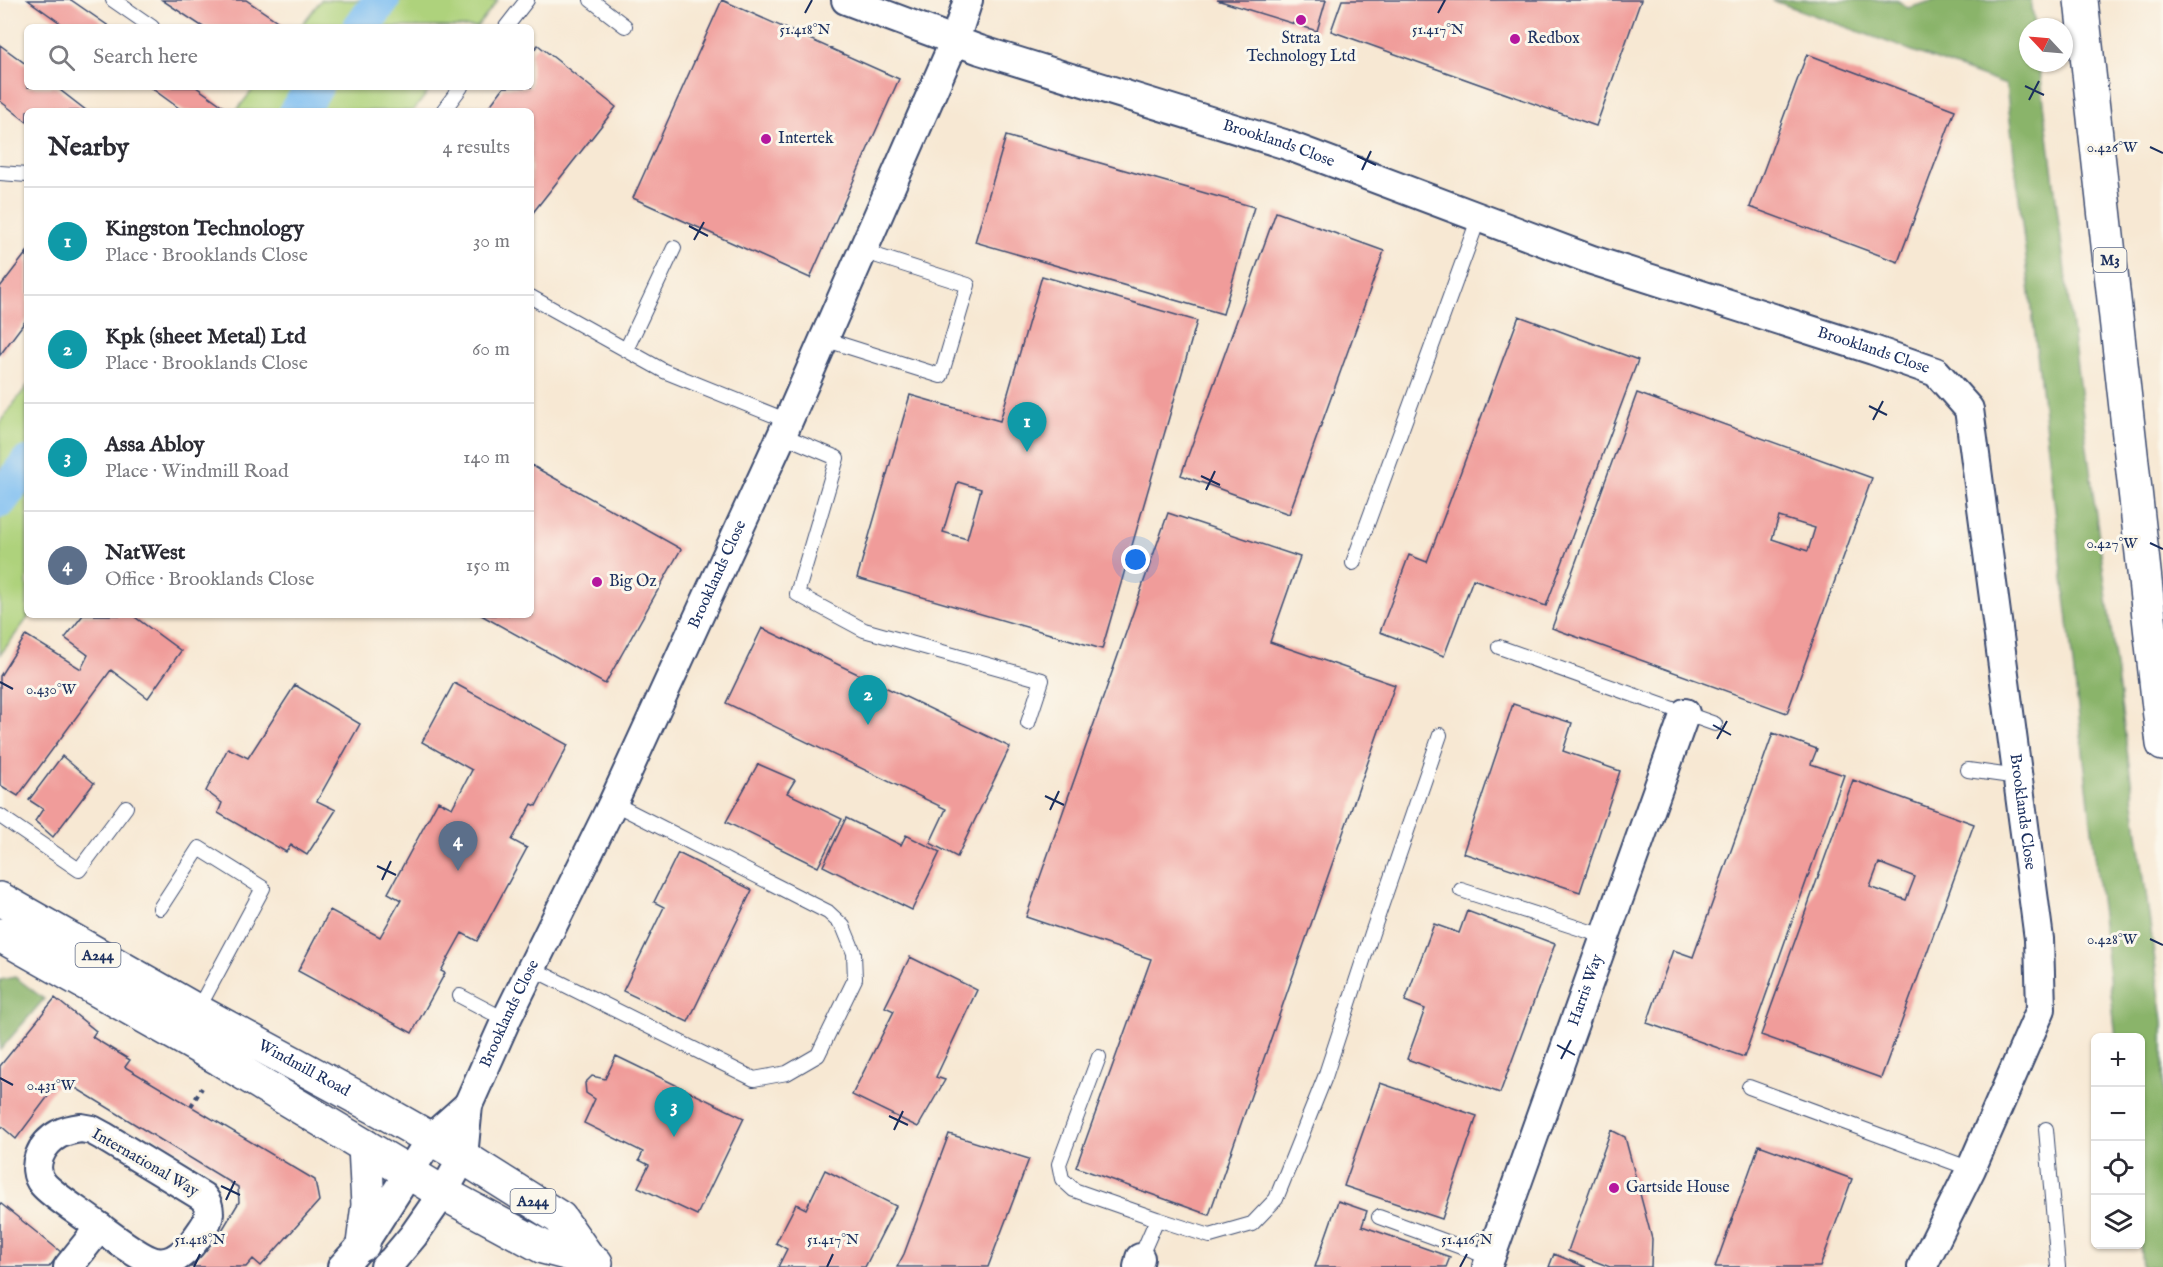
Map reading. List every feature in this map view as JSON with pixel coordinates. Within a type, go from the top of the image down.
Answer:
[{"type":"main road","name":"M3","points":[[2082,0],[2163,744]]},
{"type":"main road","name":"Windmill Road","points":[[0,899],[365,1146],[443,1193],[543,1247],[596,1263]]},
{"type":"main road","name":"Windmill Road","points":[[0,935],[431,1138],[560,1218],[596,1263]]},
{"type":"main road","points":[[363,1260],[368,1205],[365,1146]]},
{"type":"street","name":"Brooklands Close","points":[[846,0],[980,50],[1284,144],[1592,260],[1936,372],[1969,409],[2039,939],[2041,1009],[1971,1169],[1922,1267]]},
{"type":"street","name":"Brooklands Close","points":[[463,1157],[468,1105],[506,1020],[613,803],[785,428],[955,40],[968,0]]},
{"type":"street","name":"Harris Way","points":[[1489,1262],[1685,713]]},
{"type":"street","name":"Brooklands Close","points":[[410,1173],[431,1138],[468,1105]]},
{"type":"street","name":"International Way","points":[[81,1128],[92,1130],[203,1197],[208,1203],[208,1221],[202,1231],[190,1246],[168,1262],[156,1262],[147,1258],[100,1227],[43,1184],[37,1172],[40,1152],[57,1135],[68,1130],[81,1128]]},
{"type":"street","points":[[410,1173],[363,1260],[392,1261],[443,1193],[463,1157]]},
{"type":"street","points":[[68,1267],[100,1227]]},
{"type":"lane","points":[[113,0],[148,24]]},
{"type":"lane","points":[[509,24],[527,0]]},
{"type":"lane","points":[[591,0],[625,26]]},
{"type":"lane","points":[[446,108],[460,90]]},
{"type":"lane","points":[[0,173],[24,175]]},
{"type":"lane","points":[[1353,562],[1479,217]]},
{"type":"lane","points":[[626,350],[674,248]]},
{"type":"lane","points":[[824,339],[940,376],[968,285],[862,251]]},
{"type":"lane","points":[[534,299],[664,371],[785,428],[837,458],[797,594],[864,630],[1042,680],[1028,723]]},
{"type":"lane","points":[[1499,647],[1715,724]]},
{"type":"lane","points":[[1099,1057],[1059,1164],[1062,1179],[1074,1190],[1210,1236],[1252,1224],[1276,1199],[1325,1077],[1440,735]]},
{"type":"lane","points":[[1968,770],[2018,777]]},
{"type":"lane","points":[[531,968],[754,1079],[787,1073],[818,1055],[855,979],[854,953],[843,926],[828,912],[613,803]]},
{"type":"lane","points":[[0,816],[79,870],[126,807]]},
{"type":"lane","points":[[160,908],[199,848],[262,888],[189,1025]]},
{"type":"lane","points":[[1461,890],[1606,937]]},
{"type":"lane","points":[[460,996],[506,1020]]},
{"type":"lane","points":[[1749,1087],[1971,1169]]},
{"type":"lane","points":[[2046,1129],[2058,1267]]},
{"type":"lane","points":[[1379,1217],[1489,1262]]},
{"type":"lane","points":[[1139,1262],[1157,1219]]},
{"type":"green space","points":[[321,0],[498,0],[479,24],[302,24]]},
{"type":"green space","points":[[1772,0],[1897,0],[1908,8],[1935,0],[2031,0],[2034,18],[2019,18],[2019,72],[2040,72],[2163,1022],[2163,1267],[2142,1267],[2140,1249],[2145,1249],[2145,1033],[2116,1033],[2006,85]]},
{"type":"green space","points":[[253,90],[430,90],[415,108],[238,108]]},
{"type":"green space","points":[[24,390],[24,618],[28,618],[0,655],[0,422]]},
{"type":"green space","points":[[15,977],[44,999],[0,1050],[0,980]]},
{"type":"building","points":[[28,0],[71,0],[106,24],[62,24]]},
{"type":"building","points":[[162,0],[246,0],[282,24],[198,24]]},
{"type":"building","name":"Intertek","points":[[722,0],[899,79],[810,278],[633,198]]},
{"type":"building","name":"Strata Technology Ltd","points":[[1217,0],[1326,0],[1317,31]]},
{"type":"building","points":[[1342,0],[1641,0],[1596,126],[1331,31]]},
{"type":"building","points":[[0,45],[24,63],[24,90],[60,90],[83,108],[24,108],[24,120],[0,101]]},
{"type":"building","points":[[538,45],[616,107],[534,211],[534,108],[488,108],[502,90],[534,90],[534,50]]},
{"type":"building","points":[[1807,54],[1955,110],[1898,262],[1750,207]]},
{"type":"building","points":[[154,90],[200,90],[226,108],[179,108]]},
{"type":"building","points":[[1006,136],[1254,207],[1223,314],[975,242]]},
{"type":"building","points":[[1276,212],[1384,251],[1289,514],[1181,475]]},
{"type":"building","points":[[24,256],[24,323],[0,355],[0,287]]},
{"type":"building","points":[[1042,276],[1197,321],[1102,649],[857,578],[910,395],[1000,421]],"holes":[[[958,482],[981,489],[967,539],[943,532]]]},
{"type":"building","points":[[1519,316],[1638,360],[1546,606],[1473,579],[1444,656],[1380,632],[1409,555],[1427,562]]},
{"type":"building","points":[[1637,393],[1872,478],[1787,713],[1552,628]],"holes":[[[1779,517],[1815,528],[1808,551],[1772,539]]]},
{"type":"building","name":"Big Oz","points":[[534,467],[681,549],[605,684],[486,618],[534,618]]},
{"type":"building","points":[[1168,513],[1300,557],[1270,642],[1395,685],[1209,1215],[1076,1167],[1151,959],[1026,917]]},
{"type":"building","points":[[81,618],[136,618],[181,651],[148,698],[111,670],[18,796],[0,785],[0,676],[26,635],[81,669],[88,655],[65,638]]},
{"type":"building","points":[[762,628],[1010,747],[957,857],[930,843],[946,809],[726,703]]},
{"type":"building","points":[[454,683],[568,745],[536,806],[532,804],[512,840],[527,848],[477,941],[462,933],[441,971],[445,973],[412,1033],[298,971],[330,910],[380,937],[401,900],[388,893],[438,801],[452,808],[472,770],[422,742]]},
{"type":"building","points":[[295,685],[360,724],[317,801],[336,810],[307,855],[291,845],[286,852],[218,813],[222,803],[206,791],[228,748],[248,758]]},
{"type":"building","points":[[1513,704],[1572,723],[1563,751],[1620,771],[1580,892],[1463,853]]},
{"type":"building","points":[[1773,733],[1817,749],[1811,764],[1844,775],[1744,1057],[1647,1023],[1673,950],[1693,957]]},
{"type":"building","points":[[62,756],[94,783],[53,837],[35,821],[43,809],[29,800]]},
{"type":"building","points":[[758,764],[795,780],[787,793],[842,819],[818,867],[726,822]]},
{"type":"building","points":[[1853,780],[1974,824],[1881,1078],[1761,1035]],"holes":[[[1879,863],[1915,877],[1906,900],[1870,887]]]},
{"type":"building","points":[[846,818],[901,845],[906,835],[940,852],[912,910],[823,866]]},
{"type":"building","points":[[678,853],[752,890],[688,1022],[623,991],[664,907],[654,902]]},
{"type":"building","points":[[1467,911],[1555,944],[1500,1093],[1407,1059],[1425,1009],[1405,1001],[1434,924],[1459,933]]},
{"type":"building","points":[[910,957],[977,990],[936,1077],[945,1080],[918,1127],[852,1095],[894,1011],[885,1007]]},
{"type":"building","points":[[55,998],[96,1031],[92,1037],[130,1060],[125,1067],[315,1180],[319,1201],[261,1266],[253,1259],[246,1267],[189,1267],[221,1232],[239,1202],[238,1187],[61,1079],[16,1139],[0,1125],[0,1066]]},
{"type":"building","points":[[616,1056],[744,1118],[697,1215],[638,1187],[649,1165],[639,1160],[643,1152],[584,1123],[595,1099],[586,1093],[585,1083],[592,1076],[605,1079]]},
{"type":"building","points":[[1380,1083],[1477,1116],[1442,1219],[1344,1186]]},
{"type":"building","name":"Gartside House","points":[[1611,1130],[1625,1137],[1652,1239],[1651,1267],[1610,1267],[1568,1251]]},
{"type":"building","points":[[949,1134],[1029,1159],[988,1267],[897,1267],[904,1254]]},
{"type":"building","points":[[1759,1145],[1852,1179],[1820,1267],[1715,1267]]},
{"type":"building","points":[[825,1170],[896,1206],[865,1267],[778,1267],[787,1249],[776,1243],[796,1204],[806,1209]]},
{"type":"building","points":[[1338,1201],[1367,1211],[1362,1226],[1450,1257],[1446,1267],[1315,1267]]},
{"type":"building","points":[[0,1203],[61,1252],[49,1267],[0,1267]]},
{"type":"building","points":[[1554,1254],[1586,1267],[1549,1267]]},
{"type":"waterway","points":[[363,24],[382,0]]},
{"type":"waterway","points":[[299,108],[313,90]]},
{"type":"waterway","points":[[0,500],[24,468]]},
{"type":"place","name":"Strata Technology Ltd","points":[[1301,20]]},
{"type":"place","name":"Redbox","points":[[1515,39]]},
{"type":"place","name":"Intertek","points":[[766,139]]},
{"type":"place","name":"Kingston Technology","points":[[1027,452]]},
{"type":"place","name":"Big Oz","points":[[597,582]]},
{"type":"place","name":"Kpk (sheet Metal) Ltd","points":[[868,725]]},
{"type":"place","name":"NatWest","points":[[458,871]]},
{"type":"place","name":"Assa Abloy","points":[[674,1137]]},
{"type":"place","name":"Gartside House","points":[[1614,1188]]}]
